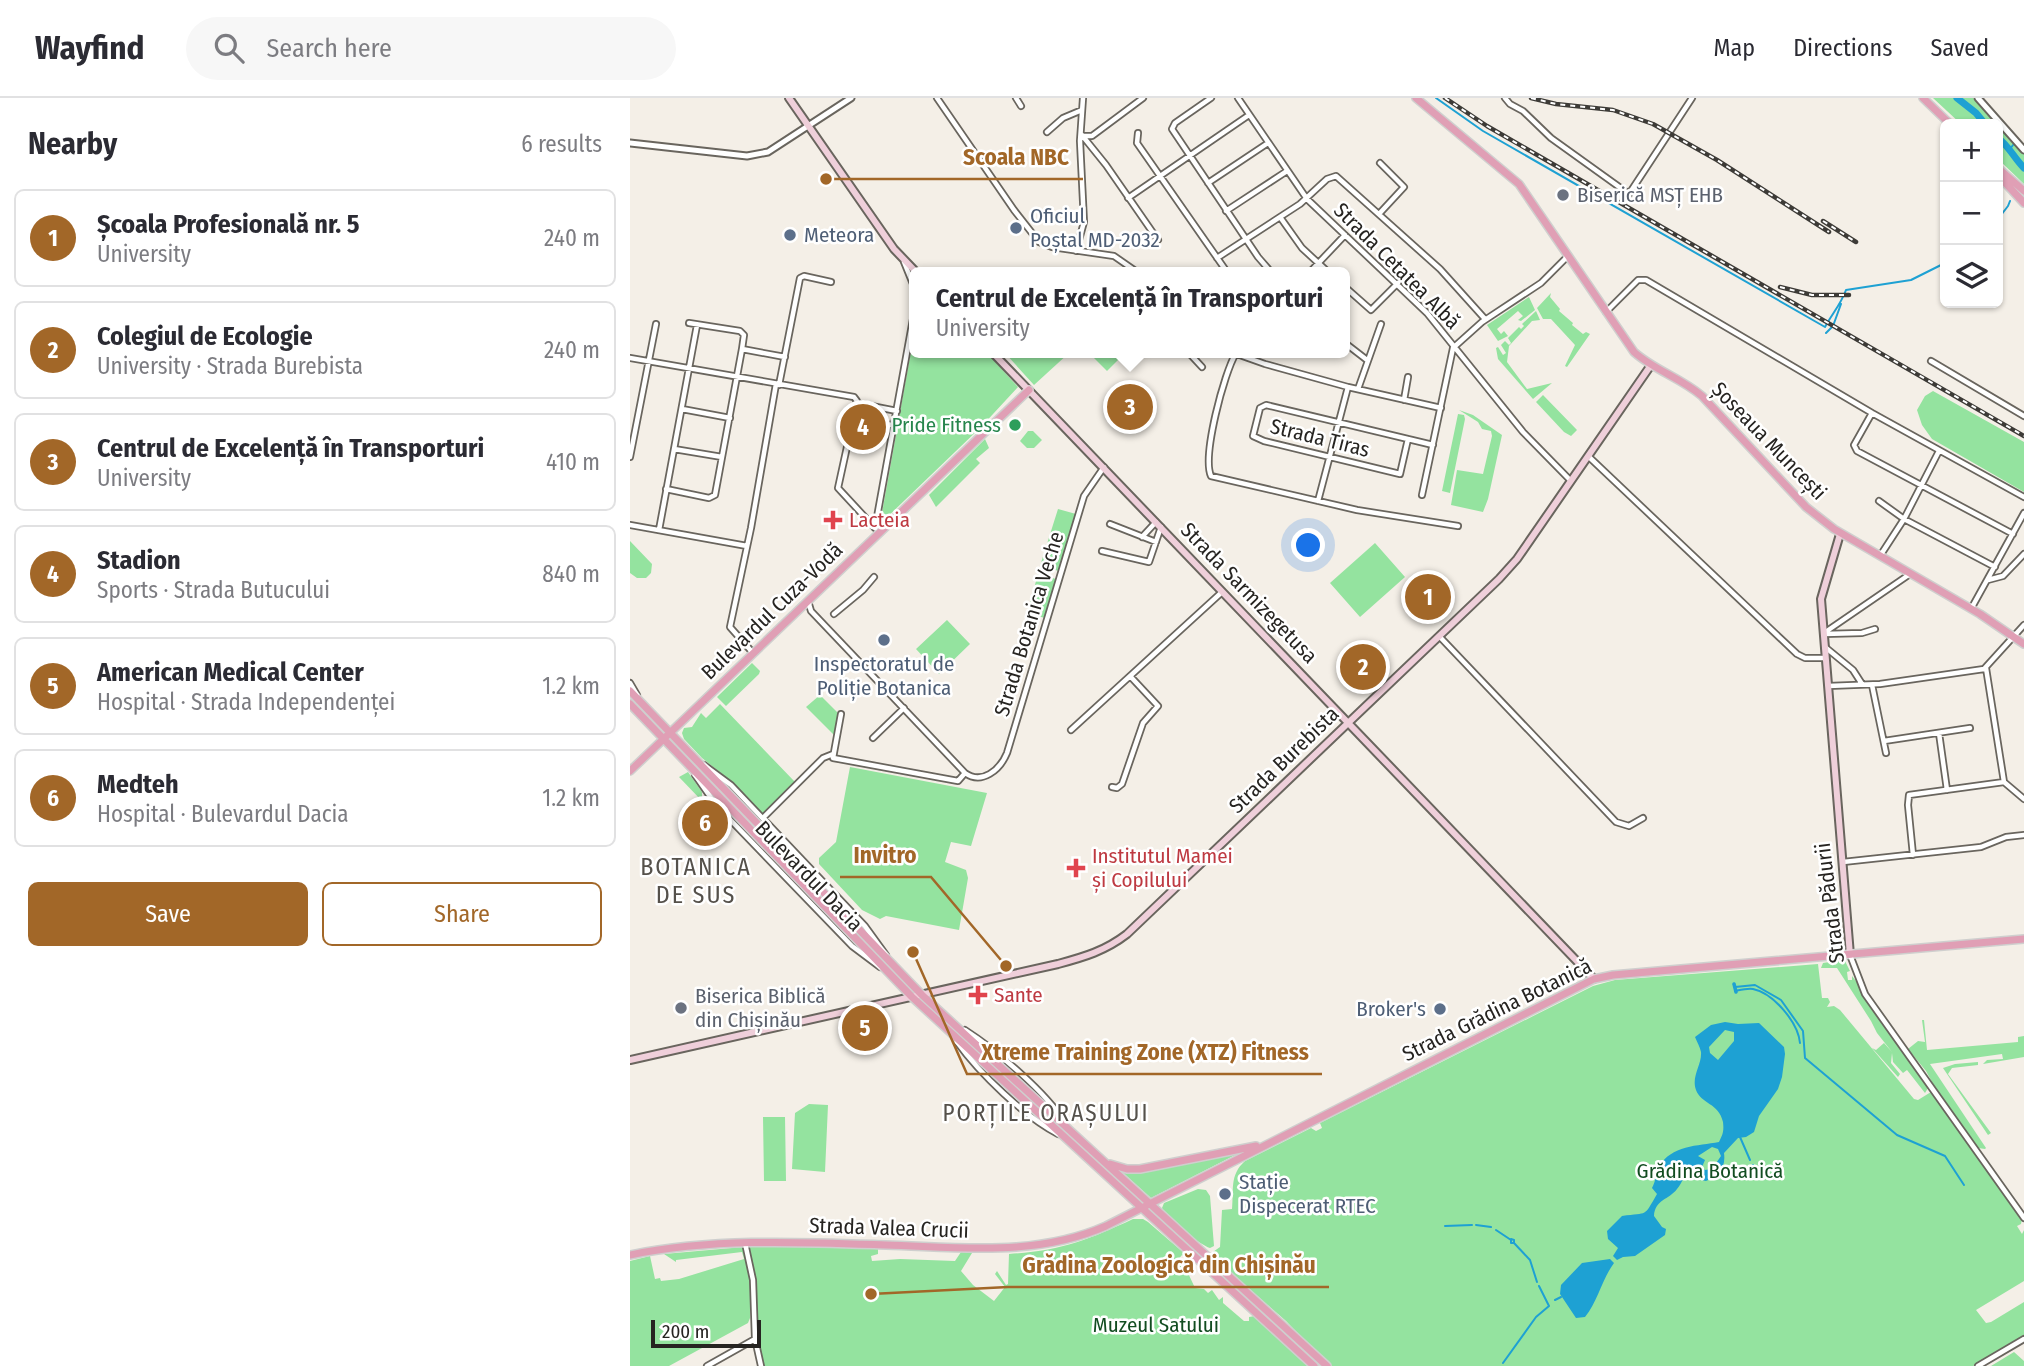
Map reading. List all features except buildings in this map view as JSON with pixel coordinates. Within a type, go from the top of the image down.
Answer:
[{"type":"main road","points":[[789,98],[910,267]]},
{"type":"main road","name":"Șoseaua Muncești","points":[[1416,98],[1516,181],[1634,352],[1702,396],[1806,507],[1840,534],[1971,609],[2024,644]]},
{"type":"main road","points":[[1923,98],[1945,119]]},
{"type":"main road","points":[[2003,177],[2024,191]]},
{"type":"main road","points":[[2003,177],[2024,202]]},
{"type":"main road","name":"Strada Sarmizegetusa","points":[[998,358],[1594,979]]},
{"type":"main road","name":"Strada Burebista","points":[[630,1060],[1087,956],[1114,944],[1440,637],[1517,559],[1651,365]]},
{"type":"main road","name":"Bulevardul Cuza-Vodă","points":[[630,771],[808,601],[876,531],[1029,390]]},
{"type":"main road","name":"Strada Pădurii","points":[[1840,534],[1822,594],[1827,686],[1850,955]]},
{"type":"main road","name":"Bulevardul Dacia","points":[[630,691],[922,995],[1150,1204],[1276,1325],[1314,1366]]},
{"type":"main road","name":"Bulevardul Dacia","points":[[632,707],[912,997],[1141,1209],[1327,1366]]},
{"type":"main road","name":"Strada Grădina Botanică","points":[[1141,1209],[1594,979],[1614,975],[2024,939]]},
{"type":"main road","points":[[1098,1168],[1105,1162],[1120,1168],[1140,1169],[1267,1144]]},
{"type":"main road","name":"Strada Valea Crucii","points":[[630,1255],[689,1246],[745,1242],[1039,1247],[1088,1234],[1141,1209]]},
{"type":"street","points":[[630,144],[755,156],[768,152],[851,98]]},
{"type":"street","points":[[937,98],[1036,240],[1047,246],[1114,256],[1130,267]]},
{"type":"street","points":[[1016,98],[1021,106]]},
{"type":"street","points":[[1076,251],[1084,222],[1083,98]]},
{"type":"street","points":[[1082,135],[1092,136],[1143,98]]},
{"type":"street","points":[[1211,98],[1172,128],[1266,267]]},
{"type":"street","name":"Strada Cetatea Albă","points":[[1238,98],[1307,199],[1427,313],[1523,432],[1571,481]]},
{"type":"street","points":[[1505,98],[1510,104],[1523,110],[1551,138],[1629,194],[1692,98]]},
{"type":"street","points":[[1978,98],[2022,148]]},
{"type":"street","points":[[1047,132],[1063,118],[1082,110]]},
{"type":"street","points":[[1128,198],[1249,114]]},
{"type":"street","points":[[1138,133],[1137,143],[1223,267]]},
{"type":"street","points":[[1082,135],[1158,240]]},
{"type":"street","points":[[1208,184],[1268,143]]},
{"type":"street","points":[[1379,214],[1404,187],[1380,163]]},
{"type":"street","points":[[1226,211],[1287,171]]},
{"type":"street","points":[[1217,258],[1307,199],[1326,179],[1336,176],[1449,278],[1485,320]]},
{"type":"street","points":[[1280,217],[1297,243],[1322,267]]},
{"type":"street","points":[[1314,267],[1345,235]]},
{"type":"street","points":[[1422,495],[1454,345],[1485,320],[1541,284],[1568,257]]},
{"type":"street","points":[[902,258],[909,275]]},
{"type":"street","points":[[753,653],[730,627],[800,278],[831,282]]},
{"type":"street","points":[[1606,313],[1638,280],[1646,280],[1872,413],[2024,497]]},
{"type":"street","points":[[1350,291],[1371,310],[1398,283]]},
{"type":"street","points":[[666,489],[713,498],[742,349],[742,332],[689,323]]},
{"type":"street","points":[[630,457],[656,324]]},
{"type":"street","points":[[659,530],[697,324]]},
{"type":"street","points":[[1358,389],[1381,324]]},
{"type":"street","points":[[876,531],[909,342]]},
{"type":"street","points":[[1350,347],[1367,360]]},
{"type":"street","points":[[742,349],[785,357]]},
{"type":"street","points":[[630,358],[856,400],[897,411]]},
{"type":"street","points":[[1194,358],[1202,367]]},
{"type":"street","points":[[1234,358],[1210,443],[1207,465],[1211,476],[1410,520],[1458,526]]},
{"type":"street","points":[[1249,358],[1348,387],[1441,408]]},
{"type":"street","points":[[1931,361],[2024,416]]},
{"type":"street","points":[[1404,400],[1408,377]]},
{"type":"street","points":[[1318,501],[1348,387]]},
{"type":"street","points":[[856,400],[838,488],[876,531]]},
{"type":"street","name":"Strada Tiras","points":[[1408,439],[1400,474],[1254,438],[1259,410],[1262,405],[1266,405],[1338,424],[1408,439],[1433,445]]},
{"type":"street","points":[[682,408],[730,418]]},
{"type":"street","points":[[1872,413],[1856,442],[1856,449],[2013,534]]},
{"type":"street","points":[[849,433],[873,438],[878,424],[894,425]]},
{"type":"street","points":[[674,449],[722,457]]},
{"type":"street","points":[[1880,557],[1904,519],[1939,451]]},
{"type":"street","points":[[1588,456],[1797,654],[1805,658],[1825,658]]},
{"type":"street","name":"Strada Botanica Veche","points":[[965,773],[974,779],[985,777],[1005,758],[1084,496],[1104,467]]},
{"type":"street","points":[[1879,501],[1904,519],[1995,568]]},
{"type":"street","points":[[1971,609],[2024,513]]},
{"type":"street","points":[[1110,524],[1156,542]]},
{"type":"street","points":[[1142,537],[1159,524]]},
{"type":"street","points":[[1102,551],[1149,562],[1159,524]]},
{"type":"street","points":[[630,525],[747,547]]},
{"type":"street","points":[[1987,581],[2003,576],[2024,554]]},
{"type":"street","points":[[1823,634],[1909,574]]},
{"type":"street","points":[[834,614],[862,591],[874,577]]},
{"type":"street","points":[[1071,730],[1223,591]]},
{"type":"street","points":[[808,601],[811,611],[965,773],[958,781],[833,758],[841,714]]},
{"type":"street","points":[[800,608],[811,611]]},
{"type":"street","points":[[1827,686],[1872,685],[1986,668],[2024,625]]},
{"type":"street","points":[[1823,634],[1862,633],[1875,629]]},
{"type":"street","points":[[1440,637],[1616,822],[1629,827],[1643,818]]},
{"type":"street","points":[[1824,647],[1853,670],[1862,684]]},
{"type":"street","points":[[1986,668],[2004,782],[2024,799]]},
{"type":"street","points":[[1112,787],[1117,788],[1122,784],[1143,723],[1158,706],[1130,676]]},
{"type":"street","name":"Bulevardul Dacia","points":[[630,682],[641,702]]},
{"type":"street","points":[[1872,685],[1886,753]]},
{"type":"street","points":[[873,738],[904,708]]},
{"type":"street","points":[[1884,741],[1970,728]]},
{"type":"street","points":[[1939,733],[1947,790]]},
{"type":"street","points":[[762,818],[823,758],[833,754]]},
{"type":"street","name":"Bulevardul Dacia","points":[[699,761],[725,779],[870,931],[887,959]]},
{"type":"street","points":[[1913,855],[1909,795],[2004,782]]},
{"type":"street","points":[[1842,862],[1983,847],[2006,837],[2024,835]]},
{"type":"street","name":"Strada Pădurii","points":[[1850,955],[1865,994],[2024,1218]]},
{"type":"street","points":[[745,1242],[753,1280],[755,1339],[761,1366]]},
{"type":"street","points":[[707,1366],[755,1339]]},
{"type":"street","points":[[1978,1366],[2024,1339]]},
{"type":"green space","points":[[1933,98],[1973,98],[1992,119],[1956,119]]},
{"type":"green space","points":[[2003,131],[2024,154],[2024,184],[2003,164]]},
{"type":"green space","points":[[1551,293],[1550,297],[1559,311],[1572,325],[1583,334],[1590,334],[1567,367],[1565,366],[1575,345],[1551,319],[1543,319],[1537,308]]},
{"type":"green space","points":[[1529,297],[1535,310],[1521,321],[1518,320],[1523,316],[1518,311],[1497,329],[1508,336],[1498,341],[1487,325]]},
{"type":"green space","points":[[1536,311],[1540,320],[1532,321],[1509,346],[1507,362],[1527,389],[1552,383],[1533,399],[1498,359],[1496,348],[1498,347],[1503,355],[1506,353],[1501,345],[1505,341],[1509,345],[1511,343],[1508,338],[1519,327],[1521,329],[1524,326],[1522,324]]},
{"type":"green space","points":[[910,358],[992,358],[1018,387],[981,427],[880,524]]},
{"type":"green space","points":[[1010,358],[1064,358],[1034,385]]},
{"type":"green space","points":[[1094,358],[1120,358],[1107,371]]},
{"type":"green space","points":[[1933,391],[2024,442],[2024,492],[1932,439],[1922,425],[1917,410],[1925,396]]},
{"type":"green space","points":[[1543,395],[1577,430],[1571,436],[1536,402]]},
{"type":"green space","points":[[1459,410],[1473,415],[1502,435],[1483,512],[1451,505],[1457,470],[1483,474],[1492,436],[1491,431],[1482,429],[1478,422]]},
{"type":"green space","points":[[1458,414],[1464,415],[1465,419],[1450,493],[1442,491]]},
{"type":"green space","points":[[855,419],[875,422],[872,436],[852,432]]},
{"type":"green space","points":[[1028,431],[1033,431],[1042,440],[1034,448],[1027,448],[1020,441]]},
{"type":"green space","points":[[985,439],[989,448],[976,459],[980,463],[936,507],[929,495]]},
{"type":"green space","points":[[1058,509],[1076,514],[1059,571],[1040,566]]},
{"type":"green space","points":[[630,541],[652,564],[651,573],[646,578],[637,578],[630,573]]},
{"type":"green space","points":[[1375,543],[1405,577],[1360,617],[1330,583]]},
{"type":"green space","points":[[1038,574],[1056,579],[1045,618],[1027,613]]},
{"type":"green space","points":[[947,620],[970,644],[939,674],[916,649]]},
{"type":"green space","points":[[752,663],[760,671],[759,674],[726,706],[717,697]]},
{"type":"green space","points":[[820,695],[839,714],[835,736],[806,707]]},
{"type":"green space","points":[[720,704],[795,782],[765,814],[761,814],[684,739],[684,728],[692,727],[701,713],[706,718]]},
{"type":"green space","points":[[682,750],[901,978],[899,979],[680,751]]},
{"type":"green space","points":[[850,767],[987,793],[971,846],[951,842],[945,862],[966,870],[968,878],[959,930],[886,916],[880,919],[862,910],[819,864],[819,858],[836,842]]},
{"type":"green space","points":[[688,772],[702,792],[702,801],[679,777]]},
{"type":"green space","points":[[715,776],[725,782],[874,940]]},
{"type":"green space","points":[[707,788],[864,952],[854,945]]},
{"type":"green space","points":[[1842,960],[1850,971],[1847,972],[1848,980],[1852,980],[1852,976],[1856,981],[1928,1088],[1925,1093],[1907,1070],[1903,1073],[1893,1062],[1892,1053],[1891,1063],[1900,1074],[1898,1077],[1872,1048],[1876,1050],[1884,1043],[1892,1052],[1877,1033],[1837,968],[1821,968],[1823,963]]},
{"type":"green space","name":"Grădina Botanică","points":[[1818,964],[1822,998],[1828,998],[1830,1002],[1827,1007],[1834,1006],[1840,1010],[1914,1099],[1918,1100],[1931,1092],[2022,1219],[2017,1226],[2022,1234],[2024,1230],[2024,1281],[1976,1310],[1986,1323],[2024,1302],[2024,1335],[1973,1366],[1329,1366],[1286,1321],[1210,1254],[1220,1247],[1222,1210],[1232,1209],[1234,1178],[1245,1161],[1311,1128],[1316,1131],[1322,1128],[1320,1123],[1593,986],[1615,980]]},
{"type":"green space","points":[[1922,1020],[1927,1050],[2018,1042],[2018,1037],[2024,1036],[2024,1057],[1983,1064],[1987,1060],[2003,1059],[2002,1054],[1930,1064],[1985,1149],[1978,1148],[1908,1049],[1918,1041],[1925,1042]]},
{"type":"green space","points":[[1978,1062],[1978,1065],[1952,1068],[1948,1074],[1991,1133],[1988,1135],[1943,1068]]},
{"type":"green space","points":[[809,1104],[828,1105],[825,1172],[792,1169],[795,1113]]},
{"type":"green space","points":[[763,1117],[785,1117],[786,1181],[764,1181]]},
{"type":"green space","points":[[1241,1152],[1151,1198],[1120,1170]]},
{"type":"green space","points":[[1198,1189],[1206,1190],[1210,1196],[1214,1246],[1210,1248],[1184,1231],[1162,1208],[1164,1203]]},
{"type":"green space","name":"Muzeul Satului","points":[[1133,1219],[1148,1222],[1192,1260],[1191,1262],[1182,1255],[1176,1262],[1188,1273],[1195,1288],[1204,1289],[1208,1293],[1212,1290],[1219,1300],[1223,1297],[1223,1303],[1244,1321],[1255,1316],[1307,1362],[1307,1366],[762,1366],[757,1343],[749,1246],[850,1246],[878,1249],[878,1254],[871,1256],[872,1261],[955,1261],[961,1252],[972,1253],[961,1271],[973,1285],[994,1301],[1005,1287],[995,1274],[997,1271],[1006,1285],[1008,1284],[1009,1254],[1073,1243]]},
{"type":"green space","points":[[743,1247],[750,1278],[748,1323],[669,1366],[630,1366],[630,1261],[650,1256],[655,1279],[679,1279],[744,1259],[742,1252],[676,1262],[664,1254]]},
{"type":"green space","points":[[2014,1352],[2024,1361],[2024,1366],[1991,1366]]},
{"type":"water","points":[[1725,1022],[1759,1023],[1784,1047],[1782,1077],[1778,1089],[1759,1116],[1754,1132],[1738,1138],[1724,1153],[1723,1167],[1715,1176],[1706,1181],[1684,1178],[1674,1193],[1657,1206],[1654,1216],[1666,1229],[1665,1235],[1635,1256],[1617,1260],[1613,1256],[1618,1248],[1608,1239],[1607,1231],[1622,1216],[1641,1214],[1647,1210],[1657,1194],[1652,1188],[1664,1160],[1678,1150],[1719,1142],[1721,1137],[1721,1116],[1698,1095],[1695,1085],[1701,1052],[1695,1037],[1711,1025]],"holes":[[[1725,1030],[1734,1032],[1734,1041],[1718,1060],[1710,1053],[1709,1047]],[[1712,1147],[1718,1149],[1721,1156],[1712,1169],[1705,1170],[1702,1167],[1705,1160],[1698,1156]]]},
{"type":"water","points":[[1610,1259],[1614,1263],[1589,1311],[1585,1317],[1576,1318],[1560,1294],[1561,1285],[1582,1263]]},
{"type":"waterway","points":[[1436,98],[1483,131],[1825,327],[1846,290],[1911,280],[1940,266]]},
{"type":"waterway","points":[[1957,98],[1981,119]]},
{"type":"waterway","points":[[2003,143],[2024,168]]},
{"type":"waterway","points":[[2010,149],[2013,145]]},
{"type":"waterway","points":[[2003,212],[2010,201]]},
{"type":"waterway","points":[[1826,333],[1833,326],[1841,304]]},
{"type":"waterway","points":[[1734,984],[1736,992]]},
{"type":"waterway","points":[[1735,987],[1755,985],[1781,1000],[1803,1031],[1805,1058],[1897,1135],[1945,1156],[1964,1185]]},
{"type":"waterway","points":[[1735,991],[1753,989],[1776,1002],[1795,1026],[1800,1043]]},
{"type":"waterway","points":[[1740,1137],[1750,1160]]},
{"type":"waterway","points":[[1741,1178],[1749,1171]]},
{"type":"waterway","points":[[1445,1226],[1472,1225]]},
{"type":"waterway","points":[[1476,1225],[1491,1227]]},
{"type":"waterway","points":[[1496,1230],[1511,1240]]},
{"type":"waterway","points":[[1511,1239],[1514,1240],[1514,1243],[1511,1243],[1511,1239]]},
{"type":"waterway","points":[[1514,1243],[1530,1260],[1537,1282]]},
{"type":"waterway","points":[[1503,1363],[1536,1317],[1549,1306],[1539,1286]]},
{"type":"waterway","points":[[1555,1300],[1561,1297]]},
{"type":"railway","points":[[1445,98],[1487,126],[2024,436]]},
{"type":"railway","points":[[1531,98],[1556,104],[1613,110],[1653,124],[1717,160],[1829,232]]},
{"type":"railway","points":[[1823,221],[1856,242]]},
{"type":"railway","points":[[1780,287],[1812,295],[1849,295]]},
{"type":"place","name":"Scoala NBC","points":[[826,179]]},
{"type":"place","name":"Biserică MSȚ EHB","points":[[1563,195]]},
{"type":"place","name":"Oficiul Poștal MD-2032","points":[[1016,228]]},
{"type":"place","name":"Meteora","points":[[790,235]]},
{"type":"place","name":"Centrul de Excelență în Transporturi","points":[[1130,407]]},
{"type":"place","name":"Pride Fitness","points":[[1015,425]]},
{"type":"place","name":"Stadion","points":[[863,427]]},
{"type":"place","name":"Lacteia","points":[[833,520]]},
{"type":"place","name":"Școala Profesională nr. 5","points":[[1428,597]]},
{"type":"place","name":"Inspectoratul de Poliție Botanica","points":[[884,640]]},
{"type":"place","name":"Colegiul de Ecologie","points":[[1363,667]]},
{"type":"place","name":"Medteh","points":[[705,823]]},
{"type":"place","name":"Institutul Mamei și Copilului","points":[[1076,868]]},
{"type":"place","name":"Xtreme Training Zone (XTZ) Fitness","points":[[913,952]]},
{"type":"place","name":"Invitro","points":[[1006,966]]},
{"type":"place","name":"Sante","points":[[978,995]]},
{"type":"place","name":"Biserica Biblică din Chișinău","points":[[681,1008]]},
{"type":"place","name":"Broker's","points":[[1440,1009]]},
{"type":"place","name":"American Medical Center","points":[[865,1028]]},
{"type":"place","name":"Stație Dispecerat RTEC","points":[[1225,1194]]},
{"type":"place","name":"Grădina Zoologică din Chișinău","points":[[871,1294]]},
{"type":"district","name":"BOTANICA DE SUS","points":[[696,881]]},
{"type":"district","name":"PORȚILE ORAȘULUI","points":[[1046,1113]]}]
